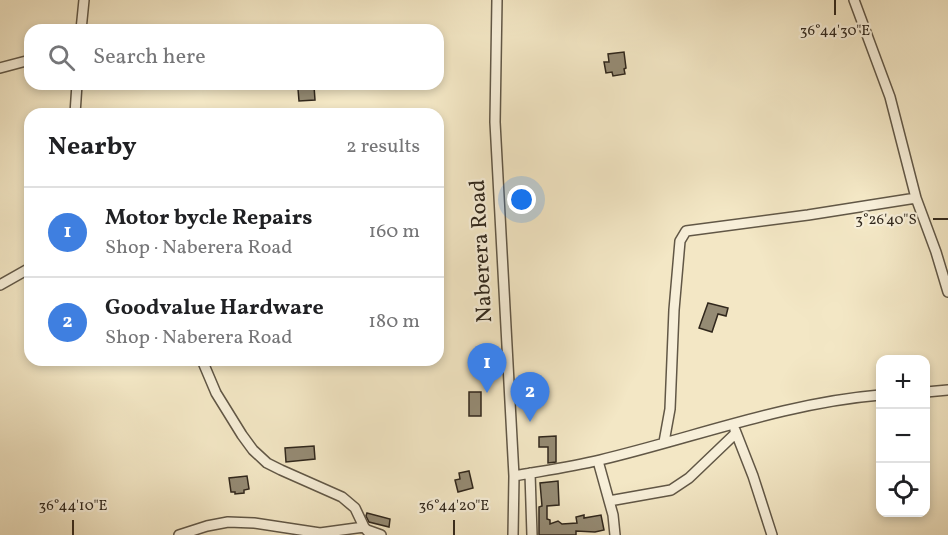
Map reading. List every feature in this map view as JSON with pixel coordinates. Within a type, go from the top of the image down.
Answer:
[{"type":"street","points":[[82,24],[84,0]]},
{"type":"street","name":"Naberera Road","points":[[497,0],[495,122],[514,476],[513,535]]},
{"type":"street","points":[[854,0],[890,97],[916,198],[948,292]]},
{"type":"street","points":[[0,68],[24,62]]},
{"type":"street","points":[[75,108],[76,90]]},
{"type":"street","points":[[664,442],[670,409],[674,310],[680,241],[686,231],[916,198]]},
{"type":"street","points":[[0,285],[24,271]]},
{"type":"street","points":[[205,366],[216,393],[253,450],[281,470],[342,497],[355,508],[367,531]]},
{"type":"street","points":[[930,392],[948,390]]},
{"type":"street","points":[[514,476],[598,461],[664,442],[734,429],[826,401],[876,395]]},
{"type":"street","points":[[609,501],[671,490],[689,478],[734,429]]},
{"type":"street","points":[[734,429],[753,476],[772,535]]},
{"type":"street","points":[[598,461],[613,515],[615,535]]},
{"type":"street","points":[[530,473],[532,535]]},
{"type":"street","points":[[179,535],[207,526],[242,522],[329,534],[367,531],[381,535]]},
{"type":"street","points":[[274,535],[280,526]]},
{"type":"building","points":[[624,52],[625,74],[613,76],[612,72],[606,73],[604,62],[609,62],[608,54]]},
{"type":"building","points":[[298,90],[314,90],[315,100],[299,101]]},
{"type":"building","points":[[708,303],[728,308],[726,316],[718,314],[712,332],[699,328]]},
{"type":"building","points":[[469,392],[481,392],[481,416],[469,416]]},
{"type":"building","points":[[556,436],[556,462],[548,463],[548,447],[539,447],[539,437]]},
{"type":"building","points":[[314,446],[315,459],[286,462],[285,448]]},
{"type":"building","points":[[469,471],[473,488],[458,492],[455,480],[460,479],[459,473]]},
{"type":"building","points":[[247,476],[249,489],[244,490],[244,493],[231,492],[229,478]]},
{"type":"building","points":[[558,481],[559,505],[547,506],[547,519],[550,520],[550,524],[558,521],[562,524],[577,523],[576,517],[601,515],[604,530],[576,531],[576,535],[539,535],[539,507],[542,506],[540,483]]},
{"type":"building","points":[[367,513],[390,519],[389,527],[369,522]]},
{"type":"place","name":"Motor bycle Repairs","points":[[487,393]]},
{"type":"place","name":"Goodvalue Hardware","points":[[530,422]]}]
